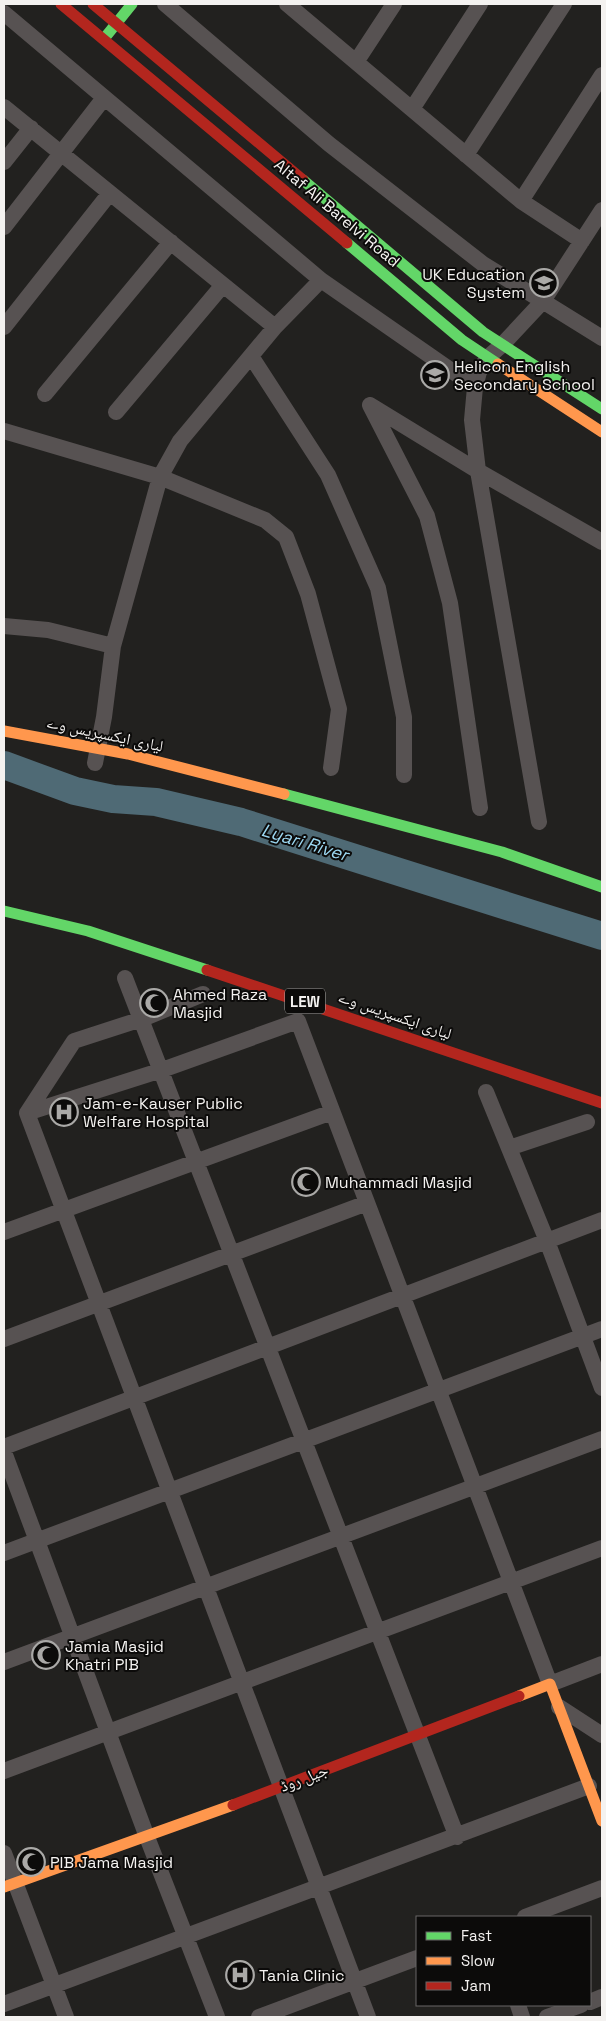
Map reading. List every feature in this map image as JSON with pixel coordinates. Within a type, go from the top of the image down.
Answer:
[{"type":"main road","name":"Altaf Ali Barelvi Road","points":[[61,4],[462,340],[602,432]]},
{"type":"main road","name":"Altaf Ali Barelvi Road","points":[[94,4],[502,345],[602,409]]},
{"type":"main road","points":[[104,39],[132,4]]},
{"type":"main road","name":"لیاری ایکسپریس وے","points":[[4,730],[128,754],[306,800],[502,852],[602,887]]},
{"type":"main road","name":"لیاری ایکسپریس وے","points":[[4,912],[88,931],[602,1103]]},
{"type":"main road","points":[[550,1684],[602,1821]]},
{"type":"main road","name":"جیل روڈ","points":[[10,1885],[147,1837],[550,1684]]},
{"type":"street","points":[[165,4],[329,144],[483,264],[602,336]]},
{"type":"street","points":[[287,4],[304,10],[356,62],[522,201],[582,241]]},
{"type":"street","points":[[356,62],[394,4]]},
{"type":"street","points":[[412,109],[480,4]]},
{"type":"street","points":[[466,155],[564,4]]},
{"type":"street","points":[[4,13],[321,280],[475,387]]},
{"type":"street","points":[[522,201],[602,75]]},
{"type":"street","points":[[4,227],[104,98]]},
{"type":"street","points":[[4,107],[62,152],[275,327]]},
{"type":"street","points":[[4,162],[31,128]]},
{"type":"street","points":[[4,327],[110,193]]},
{"type":"street","points":[[539,822],[478,471],[472,420],[475,387],[479,372],[487,358],[502,345],[543,301],[602,210]]},
{"type":"street","points":[[44,394],[171,242]]},
{"type":"street","points":[[95,764],[104,717],[113,646],[160,477],[180,441],[275,327],[321,280]]},
{"type":"street","points":[[116,412],[224,285]]},
{"type":"street","points":[[251,356],[328,475],[378,588],[404,717],[404,775]]},
{"type":"street","points":[[480,808],[450,603],[427,516],[370,406],[602,542]]},
{"type":"street","points":[[4,431],[160,477],[265,520],[286,537],[308,594],[339,710],[331,768]]},
{"type":"street","points":[[4,626],[48,630],[113,646]]},
{"type":"street","points":[[125,978],[457,1837]]},
{"type":"street","points":[[27,1113],[74,1041],[142,1019],[203,994]]},
{"type":"street","points":[[27,1113],[162,1070],[298,1022],[550,1684]]},
{"type":"street","points":[[486,1092],[547,1241],[602,1388]]},
{"type":"street","points":[[4,1232],[332,1112]]},
{"type":"street","points":[[27,1113],[368,2017]]},
{"type":"street","points":[[508,1148],[586,1122]]},
{"type":"street","points":[[4,1339],[367,1203]]},
{"type":"street","points":[[4,1447],[602,1220]]},
{"type":"street","points":[[4,1553],[602,1329]]},
{"type":"street","points":[[4,1662],[602,1439]]},
{"type":"street","points":[[4,1452],[147,1837],[217,2017]]},
{"type":"street","points":[[4,1772],[602,1548]]},
{"type":"street","name":"جیل روڈ","points":[[550,1684],[602,1664]]},
{"type":"street","points":[[559,1707],[602,1735]]},
{"type":"street","points":[[4,2004],[457,1837],[589,1786]]},
{"type":"street","points":[[4,1853],[10,1885],[66,2017]]},
{"type":"street","points":[[528,1916],[602,1888]]},
{"type":"street","points":[[258,2017],[416,1958]]},
{"type":"street","points":[[547,2017],[578,2006]]},
{"type":"waterway","name":"Lyari River","points":[[4,765],[75,791],[113,799],[156,802],[241,822],[602,936]]},
{"type":"traffic: fast","points":[[107,35],[132,4]]},
{"type":"traffic: fast","points":[[303,180],[483,332],[602,409]]},
{"type":"traffic: fast","points":[[347,243],[462,340],[498,364]]},
{"type":"traffic: fast","points":[[284,794],[502,852],[602,887]]},
{"type":"traffic: fast","points":[[4,911],[88,931],[207,970]]},
{"type":"traffic: slow","points":[[498,364],[602,432]]},
{"type":"traffic: slow","points":[[4,731],[128,754],[284,794]]},
{"type":"traffic: slow","points":[[519,1696],[550,1684],[602,1821]]},
{"type":"traffic: slow","points":[[4,1887],[233,1805]]},
{"type":"traffic: jam","points":[[61,4],[347,243]]},
{"type":"traffic: jam","points":[[93,4],[303,180]]},
{"type":"traffic: jam","points":[[207,970],[602,1103]]},
{"type":"traffic: jam","points":[[233,1805],[519,1696]]},
{"type":"place","name":"UK Education System","points":[[544,283]]},
{"type":"place","name":"Helicon English Secondary School","points":[[435,375]]},
{"type":"place","name":"Ahmed Raza Masjid","points":[[154,1003]]},
{"type":"place","name":"Jam-e-Kauser Public Welfare Hospital","points":[[64,1112]]},
{"type":"place","name":"Muhammadi Masjid","points":[[306,1182]]},
{"type":"place","name":"Jamia Masjid Khatri PIB","points":[[46,1655]]},
{"type":"place","name":"PIB Jama Masjid","points":[[31,1862]]},
{"type":"place","name":"Tania Clinic","points":[[240,1975]]}]
